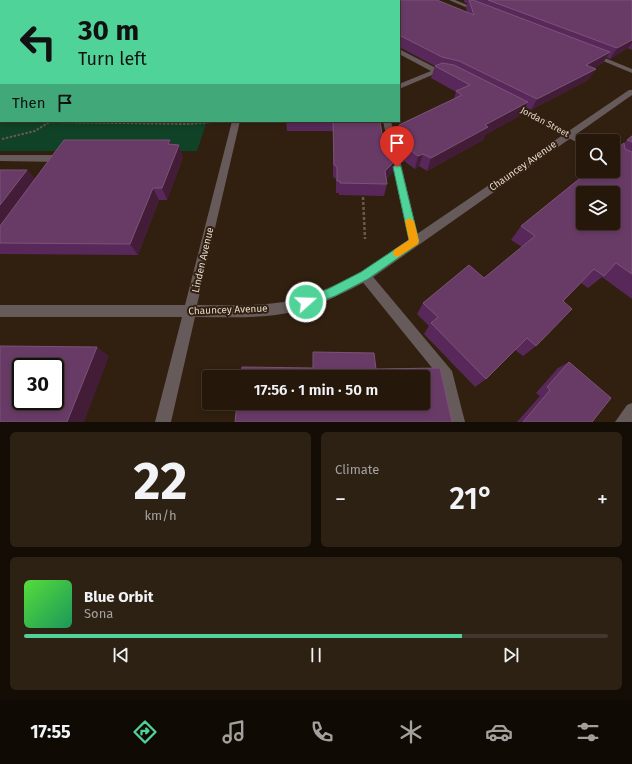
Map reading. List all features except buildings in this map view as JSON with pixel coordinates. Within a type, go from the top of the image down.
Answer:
[{"type":"street","points":[[451,0],[487,14]]},
{"type":"street","points":[[400,52],[436,71],[453,74]]},
{"type":"street","points":[[589,54],[632,71]]},
{"type":"street","points":[[400,87],[436,71]]},
{"type":"street","name":"Chauncey Avenue","points":[[0,311],[252,311],[293,306],[331,293],[365,276],[632,92]]},
{"type":"street","name":"Jordan Street","points":[[502,100],[576,139]]},
{"type":"street","name":"Linden Avenue","points":[[163,422],[236,122]]},
{"type":"street","points":[[387,122],[414,241]]},
{"type":"street","points":[[0,158],[62,158],[53,170]]},
{"type":"street","points":[[365,276],[447,376],[457,422]]},
{"type":"street","points":[[623,422],[632,410]]},
{"type":"path","points":[[0,139],[25,134],[44,127],[50,122]]},
{"type":"path","points":[[96,122],[187,124],[214,122]]},
{"type":"path","points":[[363,197],[365,239]]},
{"type":"green space","points":[[0,122],[207,122],[197,151],[0,151]]},
{"type":"slow traffic","points":[[398,253],[414,241],[409,221]]},
{"type":"route","points":[[306,302],[331,293],[365,276],[414,241],[397,167]]}]
